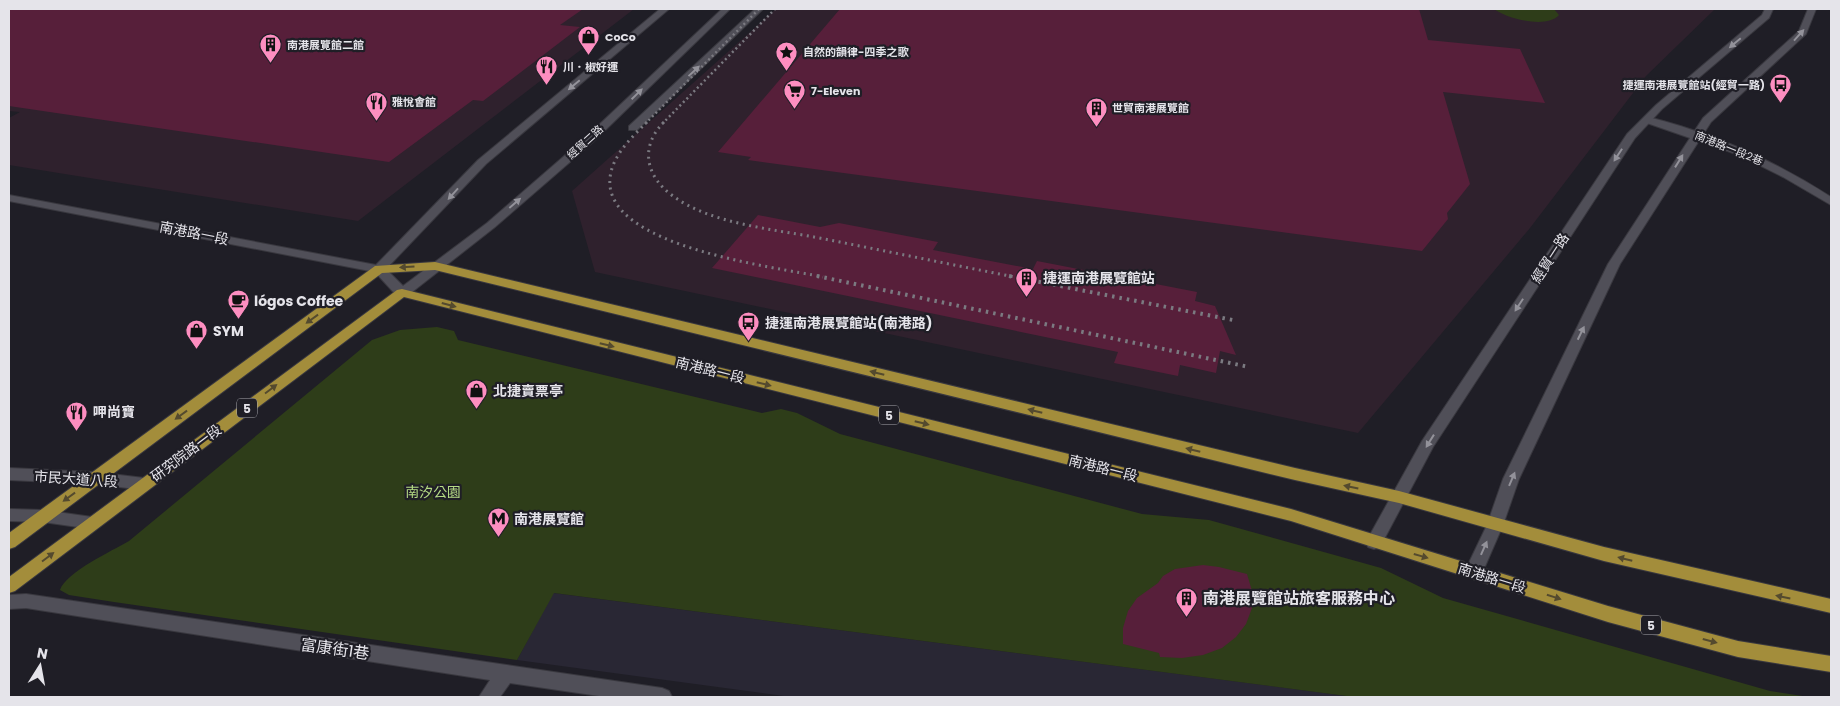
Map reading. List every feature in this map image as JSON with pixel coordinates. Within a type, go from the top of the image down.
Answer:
[{"type":"main road","name":"南港路一段","points":[[379,269],[435,266],[1286,472],[1399,497],[1622,559],[1831,606]]},
{"type":"main road","name":"5","points":[[9,542],[379,269]]},
{"type":"main road","name":"南港路一段","points":[[402,293],[1291,515],[1608,614],[1729,646],[1831,664]]},
{"type":"main road","name":"研究院路一段","points":[[9,586],[402,293]]},
{"type":"street","points":[[402,293],[379,269],[433,216],[482,162],[665,9]]},
{"type":"street","name":"經貿二路","points":[[435,266],[490,225],[589,140],[726,9]]},
{"type":"street","points":[[633,128],[759,9]]},
{"type":"street","name":"經貿一路","points":[[1374,542],[1427,445],[1631,136],[1659,107],[1766,16],[1769,9]]},
{"type":"street","points":[[1474,571],[1495,525],[1511,479],[1614,264],[1707,120],[1804,32],[1812,9]]},
{"type":"street","name":"南港路一段2巷","points":[[1648,120],[1698,135],[1752,155],[1831,202]]},
{"type":"street","name":"南港路一段","points":[[9,198],[379,269]]},
{"type":"street","name":"研究院路一段","points":[[402,293],[435,266]]},
{"type":"street","name":"市民大道八段","points":[[9,474],[95,478],[144,484]]},
{"type":"street","points":[[9,515],[43,516],[92,524]]},
{"type":"street","name":"富康街1巷","points":[[9,602],[26,601],[662,697]]},
{"type":"street","points":[[489,697],[506,674]]},
{"type":"shaded area","name":"南港展覽館二館","points":[[9,9],[634,9],[358,221],[9,165],[9,118],[20,112],[9,111]]},
{"type":"shaded area","points":[[776,9],[1715,9],[1646,76],[1530,228],[1358,433],[595,272],[572,191]]},
{"type":"shaded area","points":[[553,593],[1354,697],[791,697],[517,660]]},
{"type":"green space","points":[[1494,9],[1554,9],[1559,15],[1553,19],[1537,22],[1517,19]]},
{"type":"green space","name":"南汐公園","points":[[437,327],[454,331],[458,340],[762,413],[781,409],[797,413],[840,434],[1142,514],[1209,520],[1381,568],[1443,598],[1770,691],[1809,697],[1354,697],[554,593],[517,660],[114,602],[69,595],[60,590],[64,583],[80,569],[129,541],[372,340],[400,330]]},
{"type":"building","name":"南港展覽館二館","points":[[9,9],[583,9],[560,25],[580,27],[483,101],[473,100],[389,162],[9,106]]},
{"type":"building","name":"世貿南港展覽館","points":[[840,9],[1419,9],[1428,40],[1520,49],[1545,103],[1443,92],[1470,184],[1447,213],[1448,219],[1422,251],[748,160],[751,157],[718,152]]},
{"type":"building","name":"捷運南港展覽館站","points":[[758,215],[820,227],[839,223],[938,242],[933,250],[1033,269],[1037,261],[1197,292],[1195,301],[1215,306],[1236,355],[1220,351],[1216,373],[1180,365],[1178,376],[1114,363],[1118,352],[712,268]]},
{"type":"building","name":"南港展覽館站旅客服務中心","points":[[1203,565],[1247,574],[1252,591],[1252,608],[1246,624],[1236,637],[1222,648],[1203,655],[1182,658],[1160,657],[1159,653],[1123,644],[1123,628],[1128,611],[1137,598],[1158,583],[1163,576],[1175,569]]},
{"type":"railway","points":[[645,124],[759,9]]},
{"type":"railway","points":[[662,124],[775,9]]},
{"type":"railway","points":[[647,122],[618,155],[610,178],[615,202],[634,221],[662,237],[696,250],[823,277]]},
{"type":"railway","points":[[664,122],[651,141],[649,161],[652,171],[657,180],[673,196],[704,213],[760,228],[1015,277]]},
{"type":"railway","points":[[817,276],[1249,367]]},
{"type":"railway","points":[[1009,276],[1233,320]]},
{"type":"place","name":"CoCo","points":[[589,56]]},
{"type":"place","name":"南港展覽館二館","points":[[271,64]]},
{"type":"place","name":"自然的韻律-四季之歌","points":[[787,71]]},
{"type":"place","name":"川．椒好運","points":[[547,86]]},
{"type":"place","name":"捷運南港展覽館站(經貿一路)","points":[[1781,104]]},
{"type":"place","name":"7-Eleven","points":[[795,110]]},
{"type":"place","name":"雅悅會館","points":[[376,121]]},
{"type":"place","name":"世貿南港展覽館","points":[[1096,127]]},
{"type":"place","name":"捷運南港展覽館站","points":[[1027,297]]},
{"type":"place","name":"lógos Coffee","points":[[238,320]]},
{"type":"place","name":"捷運南港展覽館站(南港路)","points":[[749,342]]},
{"type":"place","name":"SYM","points":[[197,350]]},
{"type":"place","name":"北捷賣票亭","points":[[477,410]]},
{"type":"place","name":"呷尚寶","points":[[77,431]]},
{"type":"place","name":"南港展覽館","points":[[498,538]]},
{"type":"place","name":"南港展覽館站旅客服務中心","points":[[1187,617]]}]
